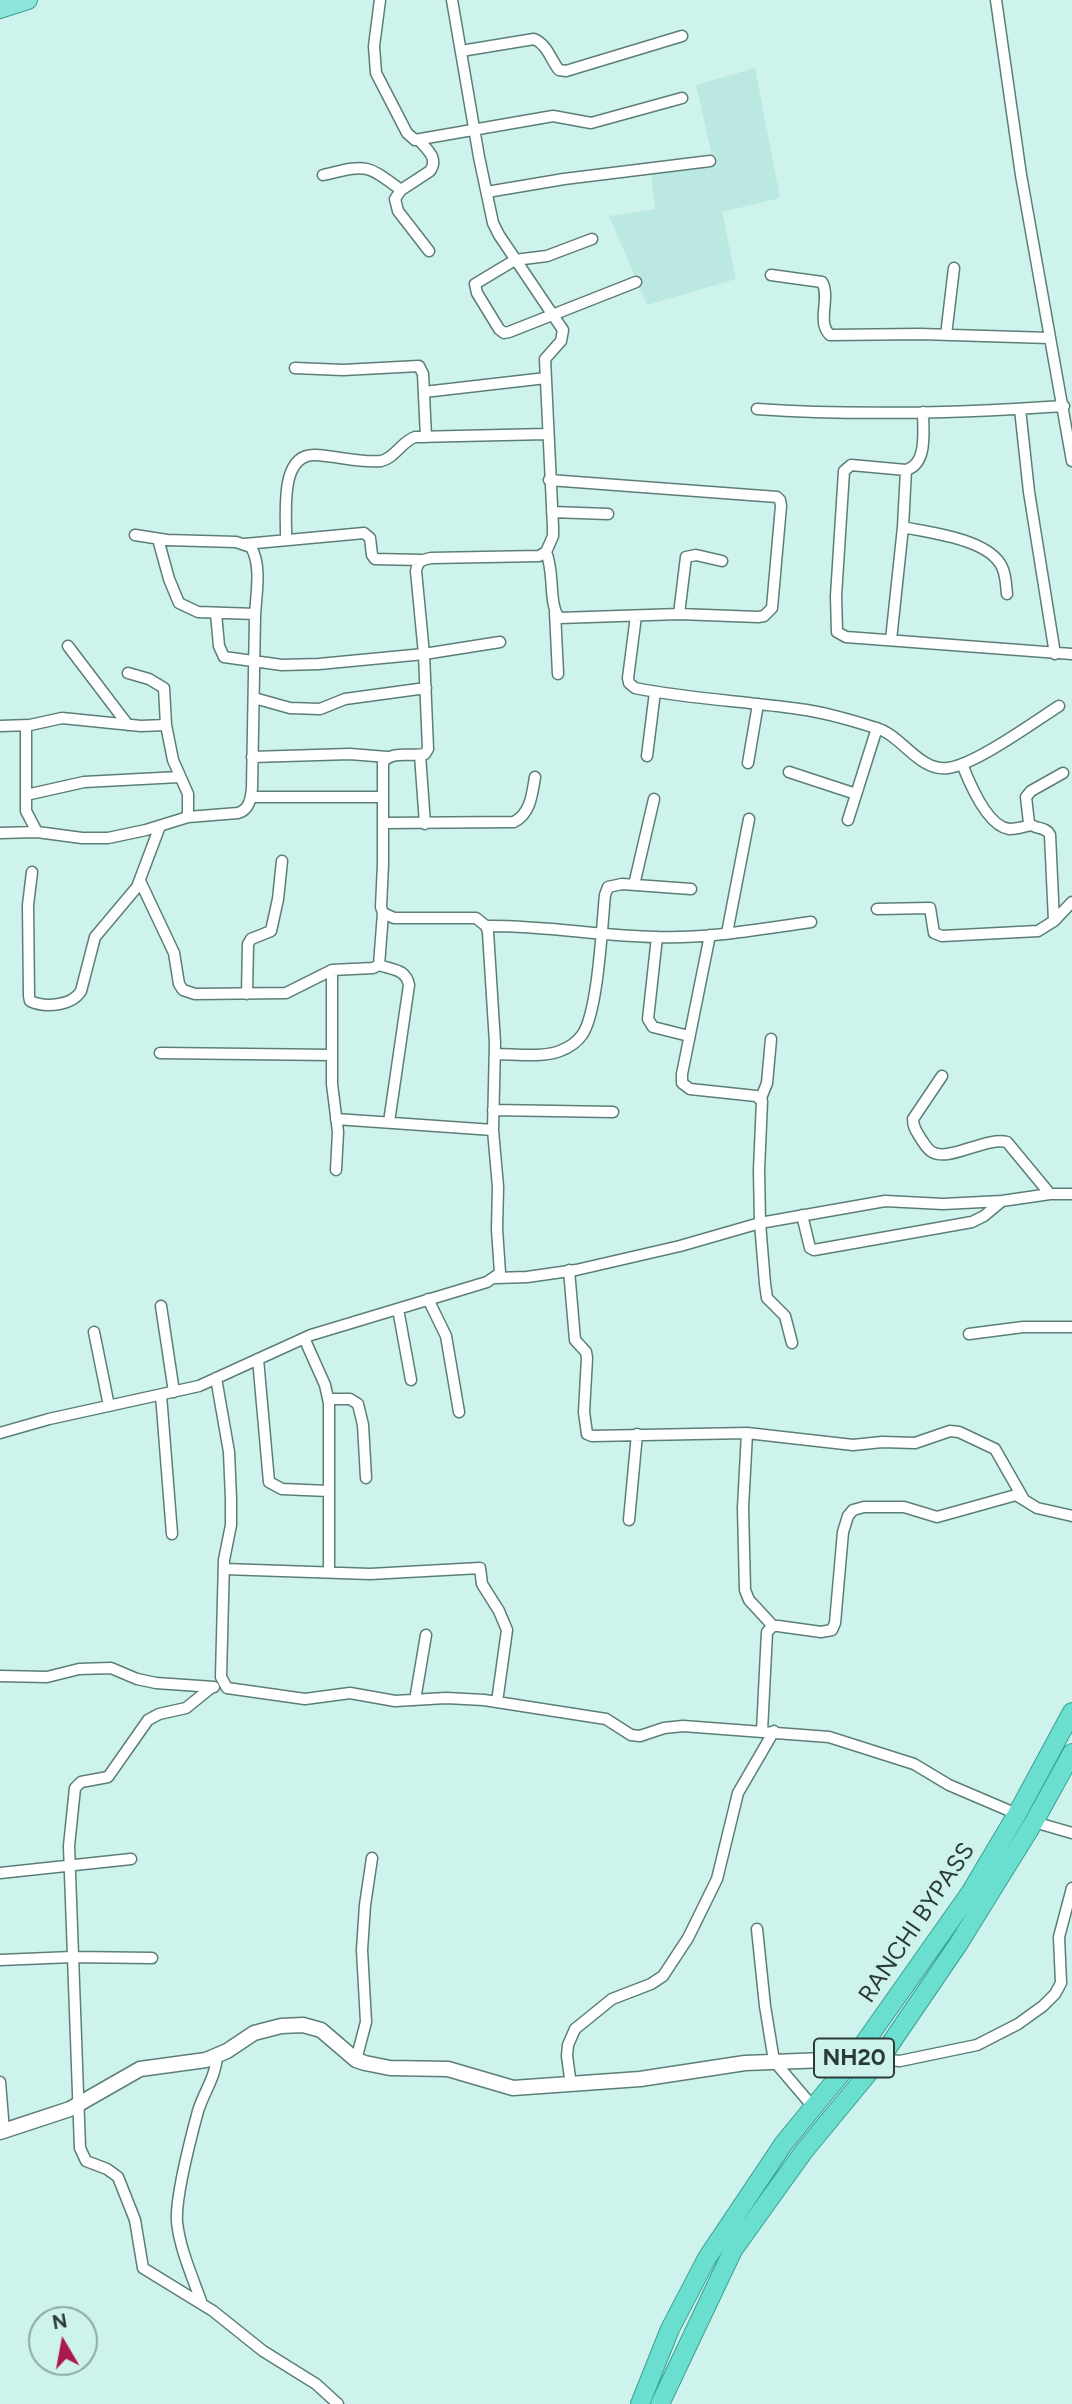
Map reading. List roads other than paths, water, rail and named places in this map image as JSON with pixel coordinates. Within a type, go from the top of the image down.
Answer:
[{"type":"highway","name":"RANCHI BYPASS","points":[[640,2404],[670,2329],[707,2258],[784,2143],[853,2059],[970,1893],[1017,1814],[1072,1712]]},
{"type":"highway","name":"RANCHI BYPASS","points":[[660,2404],[733,2250],[804,2151],[880,2059],[1034,1822],[1072,1753]]},
{"type":"main road","points":[[0,9],[28,0]]},
{"type":"street","points":[[380,0],[374,46],[376,73],[411,138],[419,140],[553,116],[592,123],[682,98]]},
{"type":"street","points":[[135,535],[158,539],[245,544],[364,533],[370,538],[375,559],[514,558],[539,556],[546,552],[553,536],[545,359],[563,336],[561,325],[496,230],[452,0]]},
{"type":"street","points":[[996,0],[1021,175],[1072,461]]},
{"type":"street","points":[[461,51],[534,39],[547,48],[559,70],[566,71],[682,36]]},
{"type":"street","points":[[419,140],[432,156],[434,166],[401,190],[395,199],[398,211],[429,251]]},
{"type":"street","points":[[487,192],[565,178],[710,161]]},
{"type":"street","points":[[323,175],[371,168],[401,190]]},
{"type":"street","points":[[593,239],[547,256],[515,260],[475,284],[477,293],[499,329],[504,333],[509,332],[636,282]]},
{"type":"street","points":[[946,335],[954,268]]},
{"type":"street","points":[[771,275],[822,282],[826,292],[824,325],[830,335],[1049,338]]},
{"type":"street","points":[[295,368],[343,370],[419,366],[423,374],[426,437]]},
{"type":"street","points":[[424,392],[546,378]]},
{"type":"street","points":[[757,409],[841,413],[1064,406]]},
{"type":"street","points":[[1020,409],[1029,492],[1055,654]]},
{"type":"street","points":[[923,412],[921,456],[918,464],[906,470],[851,465],[844,471],[836,632],[846,637],[1072,654]]},
{"type":"street","points":[[286,540],[287,485],[291,472],[302,458],[316,455],[381,461],[388,460],[408,440],[426,437],[547,434]]},
{"type":"street","points":[[891,640],[906,470]]},
{"type":"street","points":[[550,480],[772,496],[780,500],[775,580],[769,613],[758,617],[678,614],[566,619],[559,618],[555,612]]},
{"type":"street","points":[[552,512],[608,514]]},
{"type":"street","points":[[903,527],[965,541],[981,548],[1001,564],[1007,594]]},
{"type":"street","points":[[158,539],[169,579],[180,603],[198,612],[255,614]]},
{"type":"street","points":[[0,833],[37,832],[82,838],[108,838],[188,817],[242,812],[251,797],[255,660],[256,559],[251,547],[245,544]]},
{"type":"street","points":[[546,552],[553,574],[558,674]]},
{"type":"street","points":[[678,614],[686,557],[696,555],[722,561]]},
{"type":"street","points":[[252,757],[341,754],[387,757],[425,754],[429,742],[416,571],[417,563],[421,560]]},
{"type":"street","points":[[216,613],[219,646],[223,657],[273,664],[358,662],[500,642]]},
{"type":"street","points":[[636,616],[629,683],[635,688],[809,711],[877,728],[893,735],[926,763],[944,769],[962,764],[988,751],[1059,706]]},
{"type":"street","points":[[68,646],[128,725]]},
{"type":"street","points":[[128,673],[149,679],[164,688],[166,725],[173,761],[188,794],[188,817]]},
{"type":"street","points":[[254,698],[280,706],[314,710],[345,699],[426,688]]},
{"type":"street","points":[[647,756],[655,692]]},
{"type":"street","points":[[748,763],[758,704]]},
{"type":"street","points":[[0,726],[26,725],[62,718],[128,725],[166,725]]},
{"type":"street","points":[[26,725],[26,811],[37,832]]},
{"type":"street","points":[[848,820],[877,728]]},
{"type":"street","points":[[420,755],[425,824]]},
{"type":"street","points":[[379,965],[383,913],[382,772],[383,762],[387,757]]},
{"type":"street","points":[[962,764],[976,797],[999,824],[1012,829],[1031,825],[1046,830],[1050,835],[1054,921]]},
{"type":"street","points":[[789,772],[856,794]]},
{"type":"street","points":[[1031,825],[1026,803],[1028,793],[1063,773]]},
{"type":"street","points":[[383,823],[514,822],[522,818],[527,811],[536,777]]},
{"type":"street","points":[[26,795],[84,782],[179,778]]},
{"type":"street","points":[[251,797],[382,797]]},
{"type":"street","points":[[634,885],[654,799]]},
{"type":"street","points":[[727,933],[749,819]]},
{"type":"street","points":[[32,872],[28,905],[29,996],[30,1001],[36,1004],[58,1004],[78,996],[85,982],[95,937],[132,895],[140,881],[160,826]]},
{"type":"street","points":[[247,993],[248,944],[251,939],[271,931],[282,861]]},
{"type":"street","points":[[140,881],[174,953],[179,984],[183,990],[195,994],[286,993],[332,970],[373,968],[379,965],[408,976],[409,985],[389,1122]]},
{"type":"street","points":[[495,1054],[549,1054],[561,1051],[581,1037],[590,1017],[608,887],[613,884],[691,889]]},
{"type":"street","points":[[877,909],[927,907],[932,912],[934,933],[942,936],[1038,931],[1054,921],[1072,902]]},
{"type":"street","points":[[383,913],[394,918],[476,918],[486,926],[537,926],[657,937],[710,935],[811,922]]},
{"type":"street","points":[[486,926],[495,1054],[493,1130],[501,1268],[496,1278]]},
{"type":"street","points":[[710,935],[682,1083],[685,1087],[761,1098]]},
{"type":"street","points":[[657,937],[649,1024],[689,1036]]},
{"type":"street","points":[[332,970],[332,1084],[338,1132],[336,1170]]},
{"type":"street","points":[[771,1040],[767,1083],[761,1098],[760,1223],[767,1298],[785,1316],[792,1343]]},
{"type":"street","points":[[160,1053],[332,1055]]},
{"type":"street","points":[[942,1076],[913,1119],[915,1130],[927,1147],[934,1153],[947,1154],[991,1142],[1007,1142],[1050,1194]]},
{"type":"street","points":[[493,1110],[613,1112]]},
{"type":"street","points":[[337,1119],[493,1130]]},
{"type":"street","points":[[0,1433],[174,1392],[216,1378],[304,1338],[496,1278],[527,1277],[569,1270],[680,1246],[760,1223],[885,1201],[943,1204],[1072,1194]]},
{"type":"street","points":[[802,1216],[807,1242],[814,1250],[972,1222],[1002,1201]]},
{"type":"street","points":[[569,1270],[575,1340],[587,1357],[584,1412],[587,1434],[747,1433],[853,1446],[882,1442],[915,1443],[950,1431],[959,1432],[995,1449],[1023,1497],[1037,1508],[1072,1516]]},
{"type":"street","points":[[428,1299],[446,1336],[459,1412]]},
{"type":"street","points":[[161,1306],[174,1392]]},
{"type":"street","points":[[398,1308],[411,1380]]},
{"type":"street","points":[[969,1334],[1023,1327],[1072,1327]]},
{"type":"street","points":[[94,1332],[109,1406]]},
{"type":"street","points":[[304,1338],[329,1399],[329,1572]]},
{"type":"street","points":[[258,1359],[269,1482],[282,1489],[328,1491]]},
{"type":"street","points":[[216,1378],[230,1464],[231,1525],[224,1569],[221,1676],[222,1683],[227,1688]]},
{"type":"street","points":[[161,1395],[172,1534]]},
{"type":"street","points":[[329,1399],[350,1399],[358,1404],[363,1425],[366,1478]]},
{"type":"street","points":[[747,1433],[743,1508],[745,1590],[746,1596],[773,1626],[821,1632],[832,1630],[835,1623],[843,1532],[853,1510],[864,1507],[904,1507],[937,1517],[999,1498],[1016,1495],[1023,1497]]},
{"type":"street","points":[[629,1520],[637,1434]]},
{"type":"street","points":[[224,1569],[370,1574],[480,1568],[482,1584],[507,1630],[497,1702]]},
{"type":"street","points":[[762,1731],[766,1632],[773,1626]]},
{"type":"street","points":[[415,1700],[426,1635]]},
{"type":"street","points":[[0,1676],[47,1677],[79,1669],[111,1668],[137,1679],[156,1683],[227,1688],[304,1699],[350,1693],[395,1701],[446,1698],[497,1702],[606,1719],[631,1735],[640,1736],[672,1726],[774,1731],[829,1737],[874,1753],[905,1760],[949,1785],[1017,1814]]},
{"type":"street","points":[[212,1687],[186,1708],[159,1714],[148,1720],[108,1777],[77,1785],[74,1793],[70,1866],[72,1957],[82,2156],[86,2161],[107,2169],[118,2177],[135,2220],[143,2268],[202,2304],[263,2351],[316,2384],[338,2404]]},
{"type":"street","points":[[571,2085],[567,2056],[570,2036],[575,2029],[612,1999],[651,1984],[663,1976],[688,1938],[717,1879],[738,1793],[774,1731]]},
{"type":"street","points":[[1034,1822],[1072,1833]]},
{"type":"street","points":[[356,2060],[366,2022],[362,1950],[372,1858]]},
{"type":"street","points":[[0,1873],[131,1859]]},
{"type":"street","points":[[880,2059],[900,2061],[977,2045],[1018,2024],[1043,2006],[1061,1983],[1059,1937],[1072,1888]]},
{"type":"street","points":[[757,1929],[774,2062],[814,2108]]},
{"type":"street","points":[[0,1960],[152,1958]]},
{"type":"street","points":[[0,2082],[2,2131],[80,2104],[140,2069],[194,2062],[216,2056],[263,2030],[303,2025],[321,2030],[356,2060],[390,2068],[448,2069],[513,2088],[640,2079],[745,2063],[853,2059]]},
{"type":"street","points":[[202,2304],[185,2256],[177,2212],[194,2128],[203,2096],[215,2073],[216,2056]]}]
